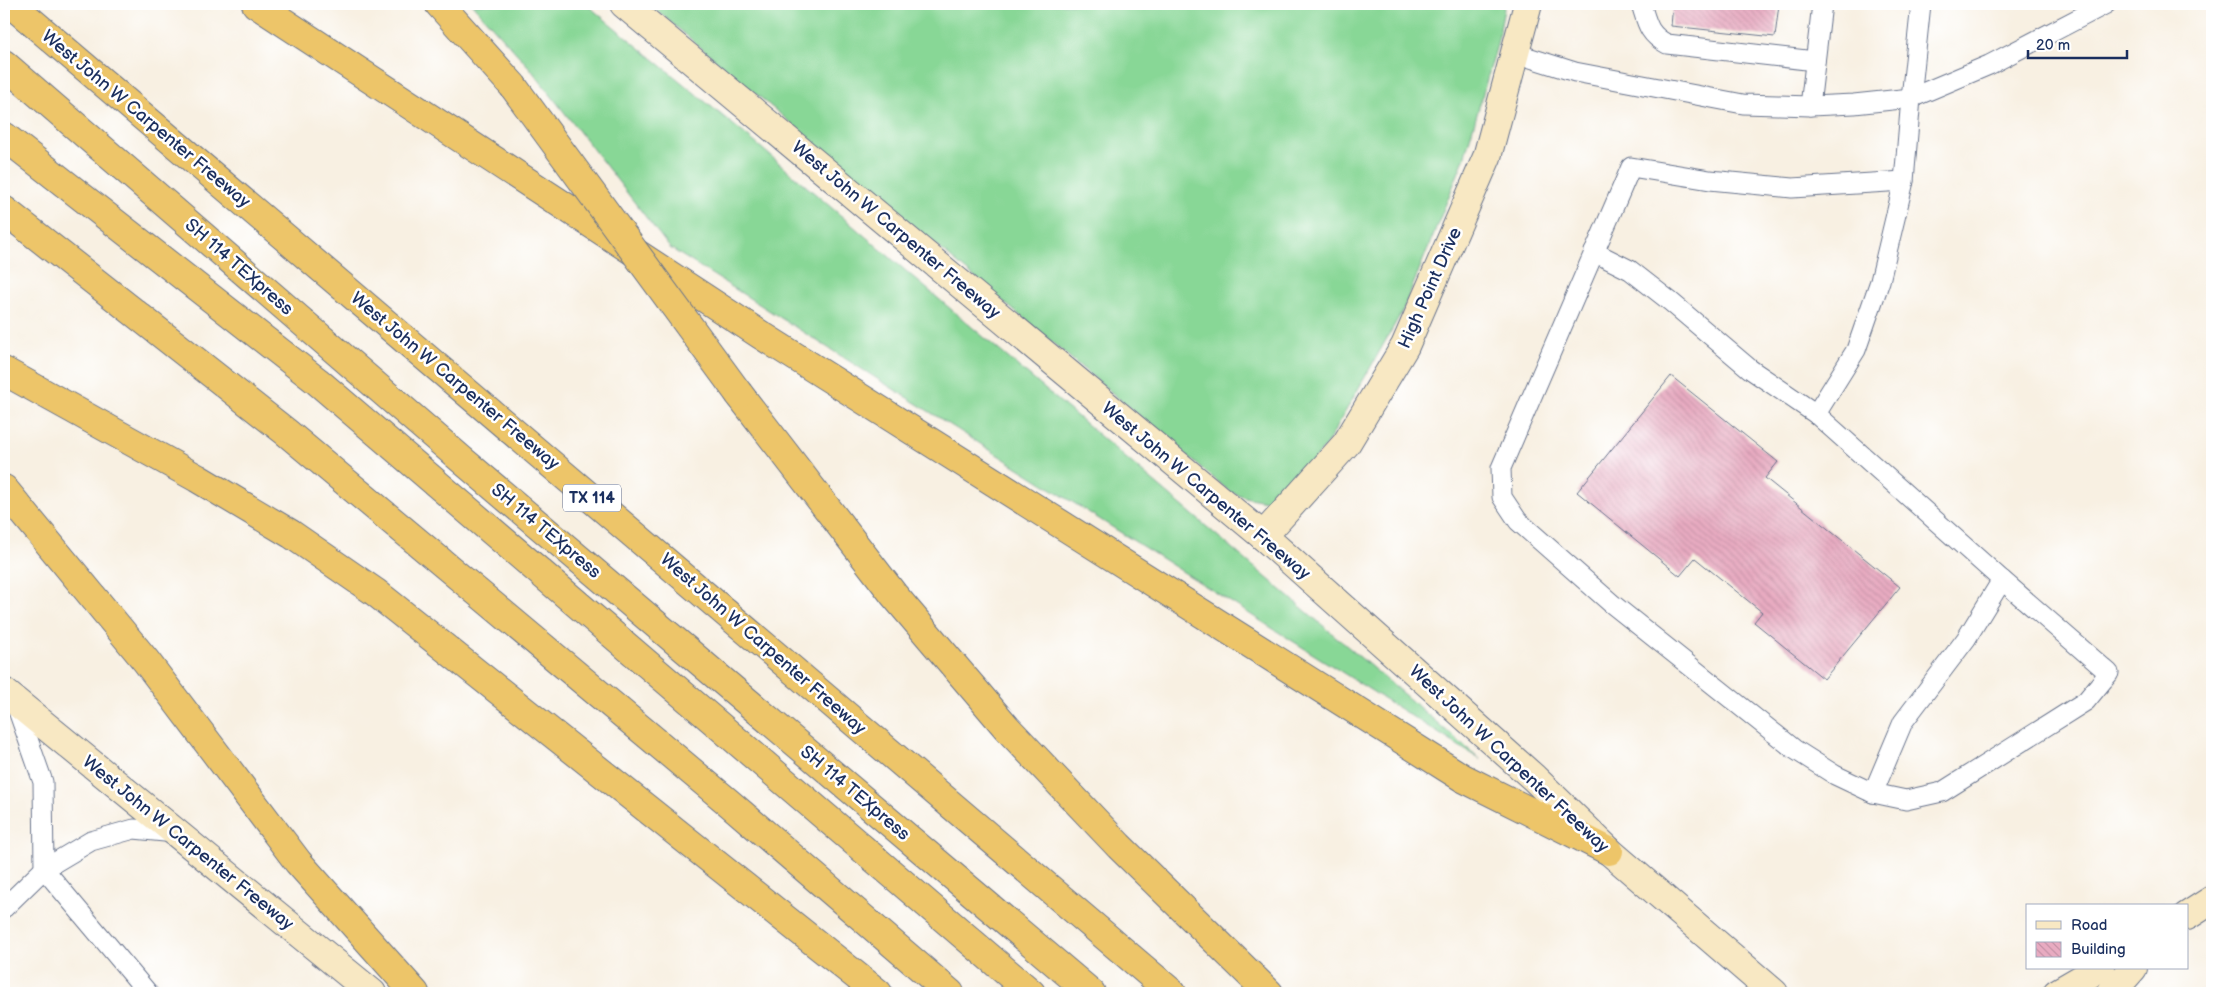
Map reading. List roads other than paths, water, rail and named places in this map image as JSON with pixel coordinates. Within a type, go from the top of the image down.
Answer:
[{"type":"highway","name":"West John W Carpenter Freeway","points":[[10,4],[1172,993]]},
{"type":"highway","points":[[256,4],[761,335],[1463,778],[1609,851]]},
{"type":"highway","points":[[439,4],[513,86],[739,394],[894,595],[1006,728],[1119,846],[1269,993]]},
{"type":"highway","name":"SH 114 TEXpress","points":[[4,64],[469,466],[1091,993]]},
{"type":"highway","name":"SH 114 TEXpress","points":[[4,136],[317,381],[1031,993]]},
{"type":"highway","points":[[4,210],[286,432],[728,802],[950,993]]},
{"type":"highway","points":[[4,371],[197,478],[291,534],[375,592],[878,993]]},
{"type":"highway","points":[[4,489],[146,661],[298,862],[415,993]]},
{"type":"main road","name":"West John W Carpenter Freeway","points":[[624,4],[1262,536],[1534,778],[1609,851],[1774,993]]},
{"type":"main road","name":"High Point Drive","points":[[1262,536],[1346,444],[1405,346],[1487,158],[1528,4]]},
{"type":"main road","name":"West John W Carpenter Freeway","points":[[9,697],[372,993]]},
{"type":"main road","points":[[2188,915],[2212,900]]},
{"type":"main road","points":[[1729,955],[1744,993]]},
{"type":"main road","points":[[2057,993],[2097,970]]},
{"type":"main road","points":[[2111,993],[2131,970]]},
{"type":"lane","points":[[1641,4],[1655,38],[1667,44],[1816,61]]},
{"type":"lane","points":[[1810,106],[1822,4]]},
{"type":"lane","points":[[1816,414],[1856,350],[1880,281],[1904,181],[1921,4]]},
{"type":"lane","points":[[1515,53],[1575,72],[1743,104],[1810,106],[1854,104],[1911,98],[1989,65],[2106,4]]},
{"type":"lane","points":[[1594,252],[1630,270],[1750,369],[1816,414],[2109,673],[2086,701],[1942,792],[1906,800],[1873,793],[1835,775],[1794,749],[1603,597],[1518,521],[1502,497],[1501,468],[1594,252],[1631,167],[1710,180],[1792,188],[1904,181]]},
{"type":"lane","points":[[1873,793],[1903,722],[1966,639],[2002,580]]},
{"type":"lane","points":[[9,697],[43,782],[44,869],[148,993]]},
{"type":"lane","points":[[4,908],[44,869],[92,840],[134,829],[175,832]]}]
